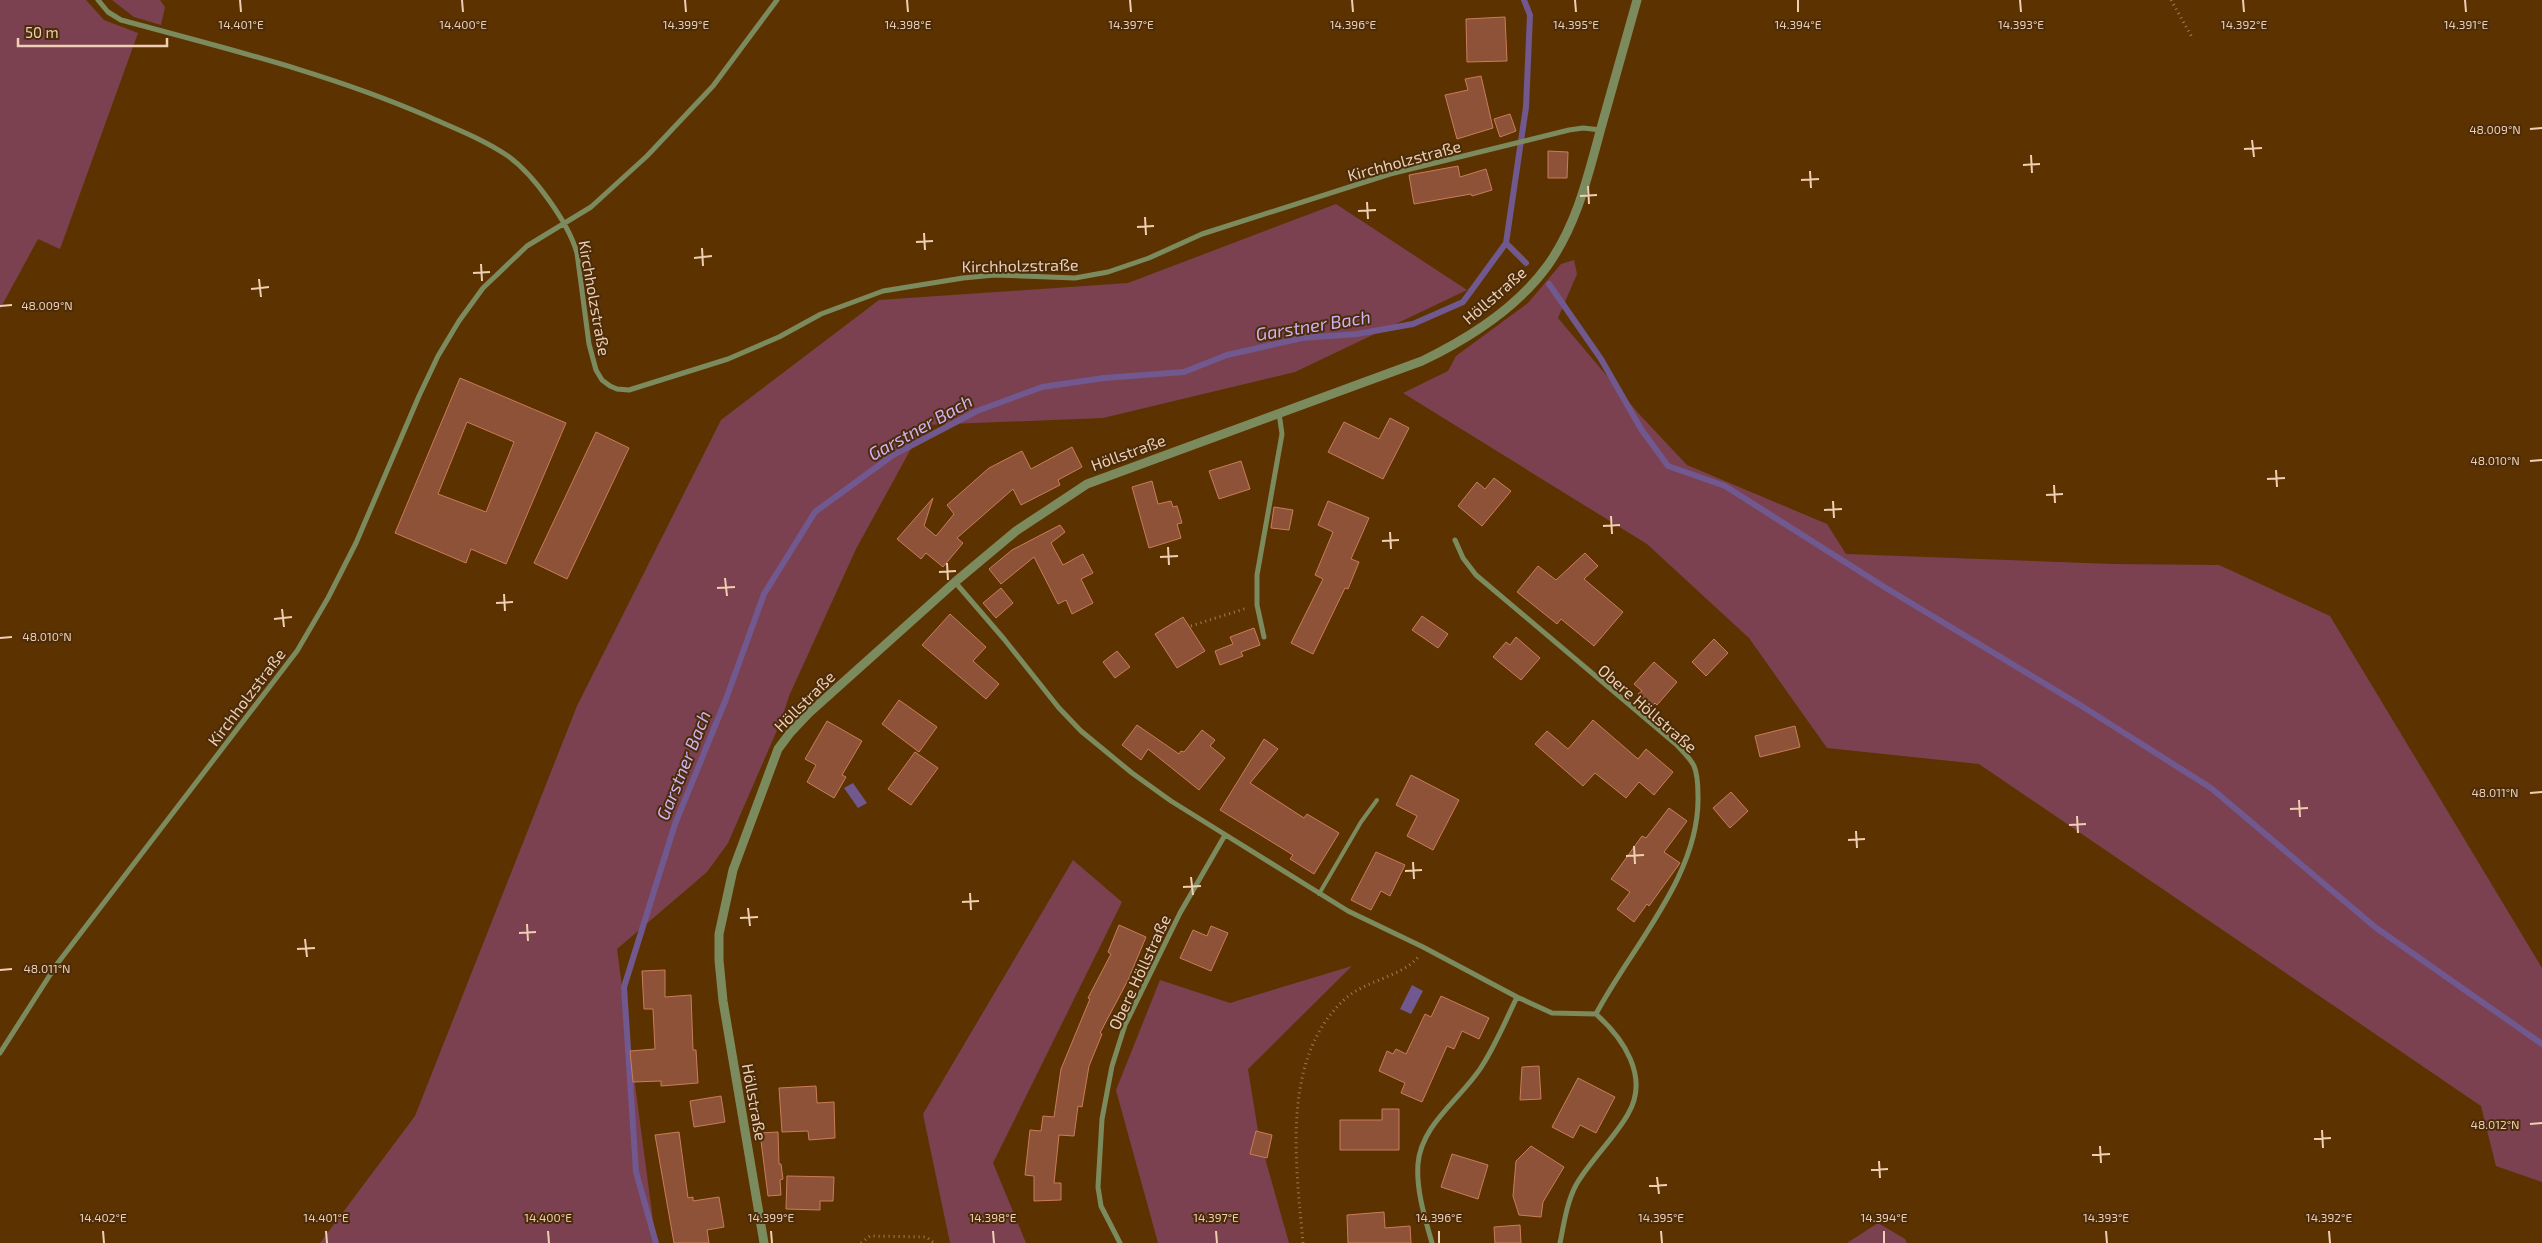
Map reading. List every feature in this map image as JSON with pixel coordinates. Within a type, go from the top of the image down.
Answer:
[{"type":"street","points":[[98,0],[108,12],[121,20],[251,54],[309,72],[380,96],[452,127],[493,147],[520,166],[566,224]]},
{"type":"street","name":"Kirchholzstraße","points":[[0,1053],[58,964],[297,651],[311,629],[356,543],[438,356],[459,320],[483,288],[516,255],[527,246],[566,224],[591,207],[614,187],[707,93],[776,0]]},
{"type":"street","name":"Höllstraße","points":[[764,1243],[732,1060],[719,960],[719,934],[732,870],[778,749],[809,713],[955,582],[1016,531],[1087,484],[1422,361],[1474,334],[1502,312],[1528,289],[1547,266],[1562,243],[1588,178],[1637,0]]},
{"type":"street","name":"Kirchholzstraße","points":[[566,224],[578,253],[589,344],[596,370],[602,380],[610,386],[629,390],[667,380],[737,356],[821,314],[884,291],[963,278],[995,276],[1075,278],[1108,272],[1149,258],[1202,234],[1390,174],[1548,135],[1583,128],[1601,130]]},
{"type":"street","points":[[1264,637],[1258,605],[1257,575],[1282,434],[1279,413]]},
{"type":"street","name":"Obere Höllstraße","points":[[1456,540],[1462,558],[1472,571],[1677,746],[1688,756],[1697,774],[1698,805],[1692,846],[1686,864],[1676,884],[1613,981],[1596,1014]]},
{"type":"street","points":[[955,582],[1004,639],[1059,708],[1081,731],[1132,773],[1225,835],[1348,911],[1423,947],[1517,998],[1552,1013],[1596,1014],[1612,1028],[1628,1053],[1633,1067],[1635,1096],[1628,1114],[1575,1187],[1568,1206],[1560,1243]]},
{"type":"street","name":"Obere Höllstraße","points":[[1120,1243],[1101,1206],[1098,1187],[1102,1119],[1112,1066],[1125,1025],[1180,913],[1225,835]]},
{"type":"street","points":[[1432,1243],[1420,1196],[1418,1164],[1420,1150],[1431,1129],[1481,1067],[1517,998]]},
{"type":"lane","points":[[1319,894],[1361,822],[1377,800]]},
{"type":"path","points":[[2170,0],[2193,39]]},
{"type":"path","points":[[1191,626],[1258,605]]},
{"type":"path","points":[[1303,1243],[1297,1152],[1302,1075],[1305,1060],[1323,1024],[1336,1007],[1360,987],[1411,964],[1417,959],[1423,947]]},
{"type":"path","points":[[862,1243],[870,1236],[926,1237],[934,1243]]},
{"type":"shaded area","points":[[0,0],[86,0],[104,20],[138,33],[60,249],[38,239],[0,309]]},
{"type":"shaded area","points":[[112,0],[160,0],[165,7],[161,25],[134,17]]},
{"type":"shaded area","points":[[1336,204],[1467,290],[1295,372],[1103,418],[924,425],[856,549],[789,696],[781,721],[728,843],[707,872],[617,949],[656,1243],[320,1243],[415,1116],[577,706],[721,420],[879,300],[1128,283]]},
{"type":"shaded area","points":[[1574,260],[1577,274],[1558,318],[1639,414],[1687,465],[1827,524],[1846,554],[2112,564],[2219,565],[2330,616],[2542,968],[2542,1182],[2496,1166],[2481,1106],[1979,764],[1827,748],[1749,638],[1647,544],[1403,393],[1448,371],[1456,356],[1528,303],[1561,264]]},
{"type":"shaded area","points":[[853,783],[867,803],[858,808],[844,788]]},
{"type":"shaded area","points":[[1073,860],[1122,902],[993,1163],[1026,1243],[950,1243],[923,1114]]},
{"type":"shaded area","points":[[1352,966],[1248,1069],[1259,1137],[1289,1243],[1158,1243],[1116,1090],[1160,980],[1230,1003]]},
{"type":"shaded area","points":[[1412,985],[1423,991],[1411,1014],[1400,1009]]},
{"type":"shaded area","points":[[1878,1223],[1905,1239],[1907,1243],[1847,1243]]},
{"type":"building","points":[[1505,17],[1507,61],[1467,62],[1466,19]]},
{"type":"building","points":[[1481,76],[1493,128],[1457,139],[1445,95],[1468,90],[1465,79]]},
{"type":"building","points":[[1510,114],[1516,131],[1500,137],[1494,119]]},
{"type":"building","points":[[1548,151],[1568,152],[1567,178],[1548,178]]},
{"type":"building","points":[[1458,166],[1460,177],[1486,169],[1492,190],[1472,196],[1471,194],[1414,204],[1409,175]]},
{"type":"building","points":[[460,378],[566,423],[506,564],[471,549],[466,563],[395,533]],"holes":[[[467,422],[514,442],[486,512],[438,494]]]},
{"type":"building","points":[[1390,418],[1409,428],[1383,479],[1328,452],[1344,422],[1379,439]]},
{"type":"building","points":[[596,432],[629,448],[567,579],[534,563]]},
{"type":"building","points":[[1072,447],[1082,467],[1058,480],[1060,485],[1021,505],[1013,489],[957,538],[963,543],[943,567],[926,553],[921,559],[897,539],[933,498],[924,526],[936,536],[954,514],[947,505],[989,468],[1022,451],[1031,469]]},
{"type":"building","points":[[1241,461],[1250,489],[1219,499],[1209,471]]},
{"type":"building","points":[[1494,478],[1511,491],[1482,526],[1458,506],[1477,482],[1485,489]]},
{"type":"building","points":[[1152,481],[1158,504],[1171,501],[1173,507],[1177,506],[1182,523],[1177,524],[1181,538],[1149,548],[1132,487]]},
{"type":"building","points":[[1328,501],[1369,518],[1351,559],[1359,562],[1348,589],[1345,588],[1313,654],[1291,643],[1323,579],[1315,575],[1333,532],[1318,525]]},
{"type":"building","points":[[1274,507],[1293,510],[1289,530],[1271,528]]},
{"type":"building","points":[[1060,525],[1065,532],[1051,543],[1063,565],[1083,554],[1093,573],[1081,579],[1093,603],[1072,614],[1066,600],[1058,604],[1034,557],[1001,584],[989,569],[1012,550]]},
{"type":"building","points":[[1585,553],[1598,566],[1584,579],[1623,612],[1594,646],[1561,619],[1557,624],[1517,592],[1538,566],[1556,580]]},
{"type":"building","points":[[1001,588],[1013,603],[996,618],[983,603]]},
{"type":"building","points":[[950,614],[986,647],[973,661],[999,684],[986,699],[922,645]]},
{"type":"building","points":[[1422,616],[1448,634],[1438,648],[1412,630]]},
{"type":"building","points":[[1183,617],[1205,651],[1177,668],[1155,634]]},
{"type":"building","points":[[1254,628],[1260,645],[1241,652],[1243,656],[1220,665],[1215,651],[1233,644],[1230,637]]},
{"type":"building","points":[[1516,637],[1540,658],[1521,680],[1493,657],[1506,642],[1510,645]]},
{"type":"building","points":[[1714,639],[1728,653],[1706,676],[1692,662]]},
{"type":"building","points":[[1117,651],[1130,667],[1115,678],[1103,662]]},
{"type":"building","points":[[1654,662],[1677,682],[1657,705],[1655,703],[1652,706],[1638,694],[1642,691],[1634,684]]},
{"type":"building","points":[[899,700],[937,727],[919,752],[882,724]]},
{"type":"building","points":[[1593,720],[1638,759],[1646,749],[1673,772],[1654,795],[1639,782],[1626,798],[1595,773],[1583,786],[1535,744],[1547,731],[1568,749]]},
{"type":"building","points":[[827,721],[862,741],[842,775],[846,777],[834,798],[807,782],[816,765],[805,759]]},
{"type":"building","points":[[1137,725],[1179,754],[1181,751],[1184,752],[1202,730],[1215,740],[1210,746],[1225,758],[1199,790],[1148,749],[1141,760],[1122,745]]},
{"type":"building","points":[[1795,726],[1800,747],[1760,757],[1755,736]]},
{"type":"building","points":[[1264,739],[1278,749],[1250,783],[1304,818],[1307,814],[1339,833],[1314,874],[1290,859],[1293,855],[1220,810]]},
{"type":"building","points":[[915,752],[938,768],[911,805],[888,789]]},
{"type":"building","points":[[1411,775],[1459,800],[1433,850],[1407,836],[1417,816],[1396,805]]},
{"type":"building","points":[[1731,792],[1748,811],[1730,828],[1713,808]]},
{"type":"building","points":[[1669,808],[1687,821],[1664,852],[1680,863],[1649,906],[1647,904],[1634,922],[1617,909],[1630,892],[1611,879],[1642,836],[1646,838]]},
{"type":"building","points":[[1376,852],[1405,865],[1390,896],[1381,891],[1371,910],[1351,900]]},
{"type":"building","points":[[1119,925],[1146,937],[1128,980],[1100,1033],[1102,1034],[1089,1066],[1082,1107],[1078,1106],[1074,1136],[1059,1135],[1054,1183],[1061,1183],[1061,1200],[1034,1201],[1034,1176],[1025,1175],[1030,1130],[1041,1131],[1043,1116],[1054,1117],[1061,1069],[1090,999],[1088,998],[1111,954],[1108,952]]},
{"type":"building","points":[[1211,926],[1228,933],[1211,971],[1180,958],[1193,930],[1207,936]]},
{"type":"building","points":[[665,970],[665,997],[691,995],[693,1050],[696,1050],[698,1083],[661,1086],[661,1081],[633,1082],[630,1051],[655,1049],[653,1009],[644,1009],[642,971]]},
{"type":"building","points":[[1441,996],[1489,1018],[1479,1039],[1462,1031],[1454,1049],[1447,1046],[1422,1102],[1401,1093],[1405,1083],[1379,1071],[1387,1051],[1393,1054],[1396,1049],[1406,1054],[1425,1014],[1431,1017]]},
{"type":"building","points":[[1539,1066],[1541,1099],[1520,1100],[1522,1067]]},
{"type":"building","points":[[1578,1078],[1615,1097],[1596,1133],[1580,1125],[1573,1138],[1552,1127]]},
{"type":"building","points":[[816,1086],[817,1103],[834,1102],[835,1138],[809,1140],[808,1131],[782,1132],[779,1088]]},
{"type":"building","points":[[721,1096],[725,1122],[694,1127],[690,1101]]},
{"type":"building","points":[[1382,1109],[1399,1109],[1399,1150],[1340,1150],[1340,1120],[1382,1120]]},
{"type":"building","points":[[1256,1131],[1272,1135],[1267,1158],[1250,1154]]},
{"type":"building","points":[[679,1132],[688,1198],[693,1197],[693,1201],[719,1197],[724,1227],[707,1230],[709,1243],[674,1243],[655,1135]]},
{"type":"building","points":[[778,1132],[779,1164],[781,1164],[783,1179],[780,1180],[781,1195],[768,1196],[760,1133]]},
{"type":"building","points":[[1531,1146],[1564,1167],[1543,1202],[1541,1217],[1519,1215],[1513,1196],[1516,1161]]},
{"type":"building","points":[[1452,1154],[1488,1165],[1478,1199],[1441,1187]]},
{"type":"building","points":[[787,1176],[834,1177],[833,1201],[820,1201],[820,1210],[786,1209]]},
{"type":"building","points":[[1384,1212],[1385,1228],[1410,1226],[1411,1243],[1348,1243],[1347,1215]]},
{"type":"building","points":[[1520,1225],[1521,1243],[1495,1243],[1494,1227]]},
{"type":"waterway","name":"Garstner Bach","points":[[656,1243],[636,1172],[624,987],[675,824],[726,699],[764,594],[815,512],[893,455],[977,411],[1042,387],[1104,378],[1184,372],[1227,355],[1302,338],[1357,334],[1413,324],[1463,302],[1506,243],[1526,107],[1530,15],[1524,0]]},
{"type":"waterway","points":[[1506,243],[1526,263]]},
{"type":"waterway","points":[[1549,284],[1601,359],[1641,429],[1668,466],[1725,486],[1886,588],[2080,705],[2211,788],[2375,927],[2542,1044]]}]
